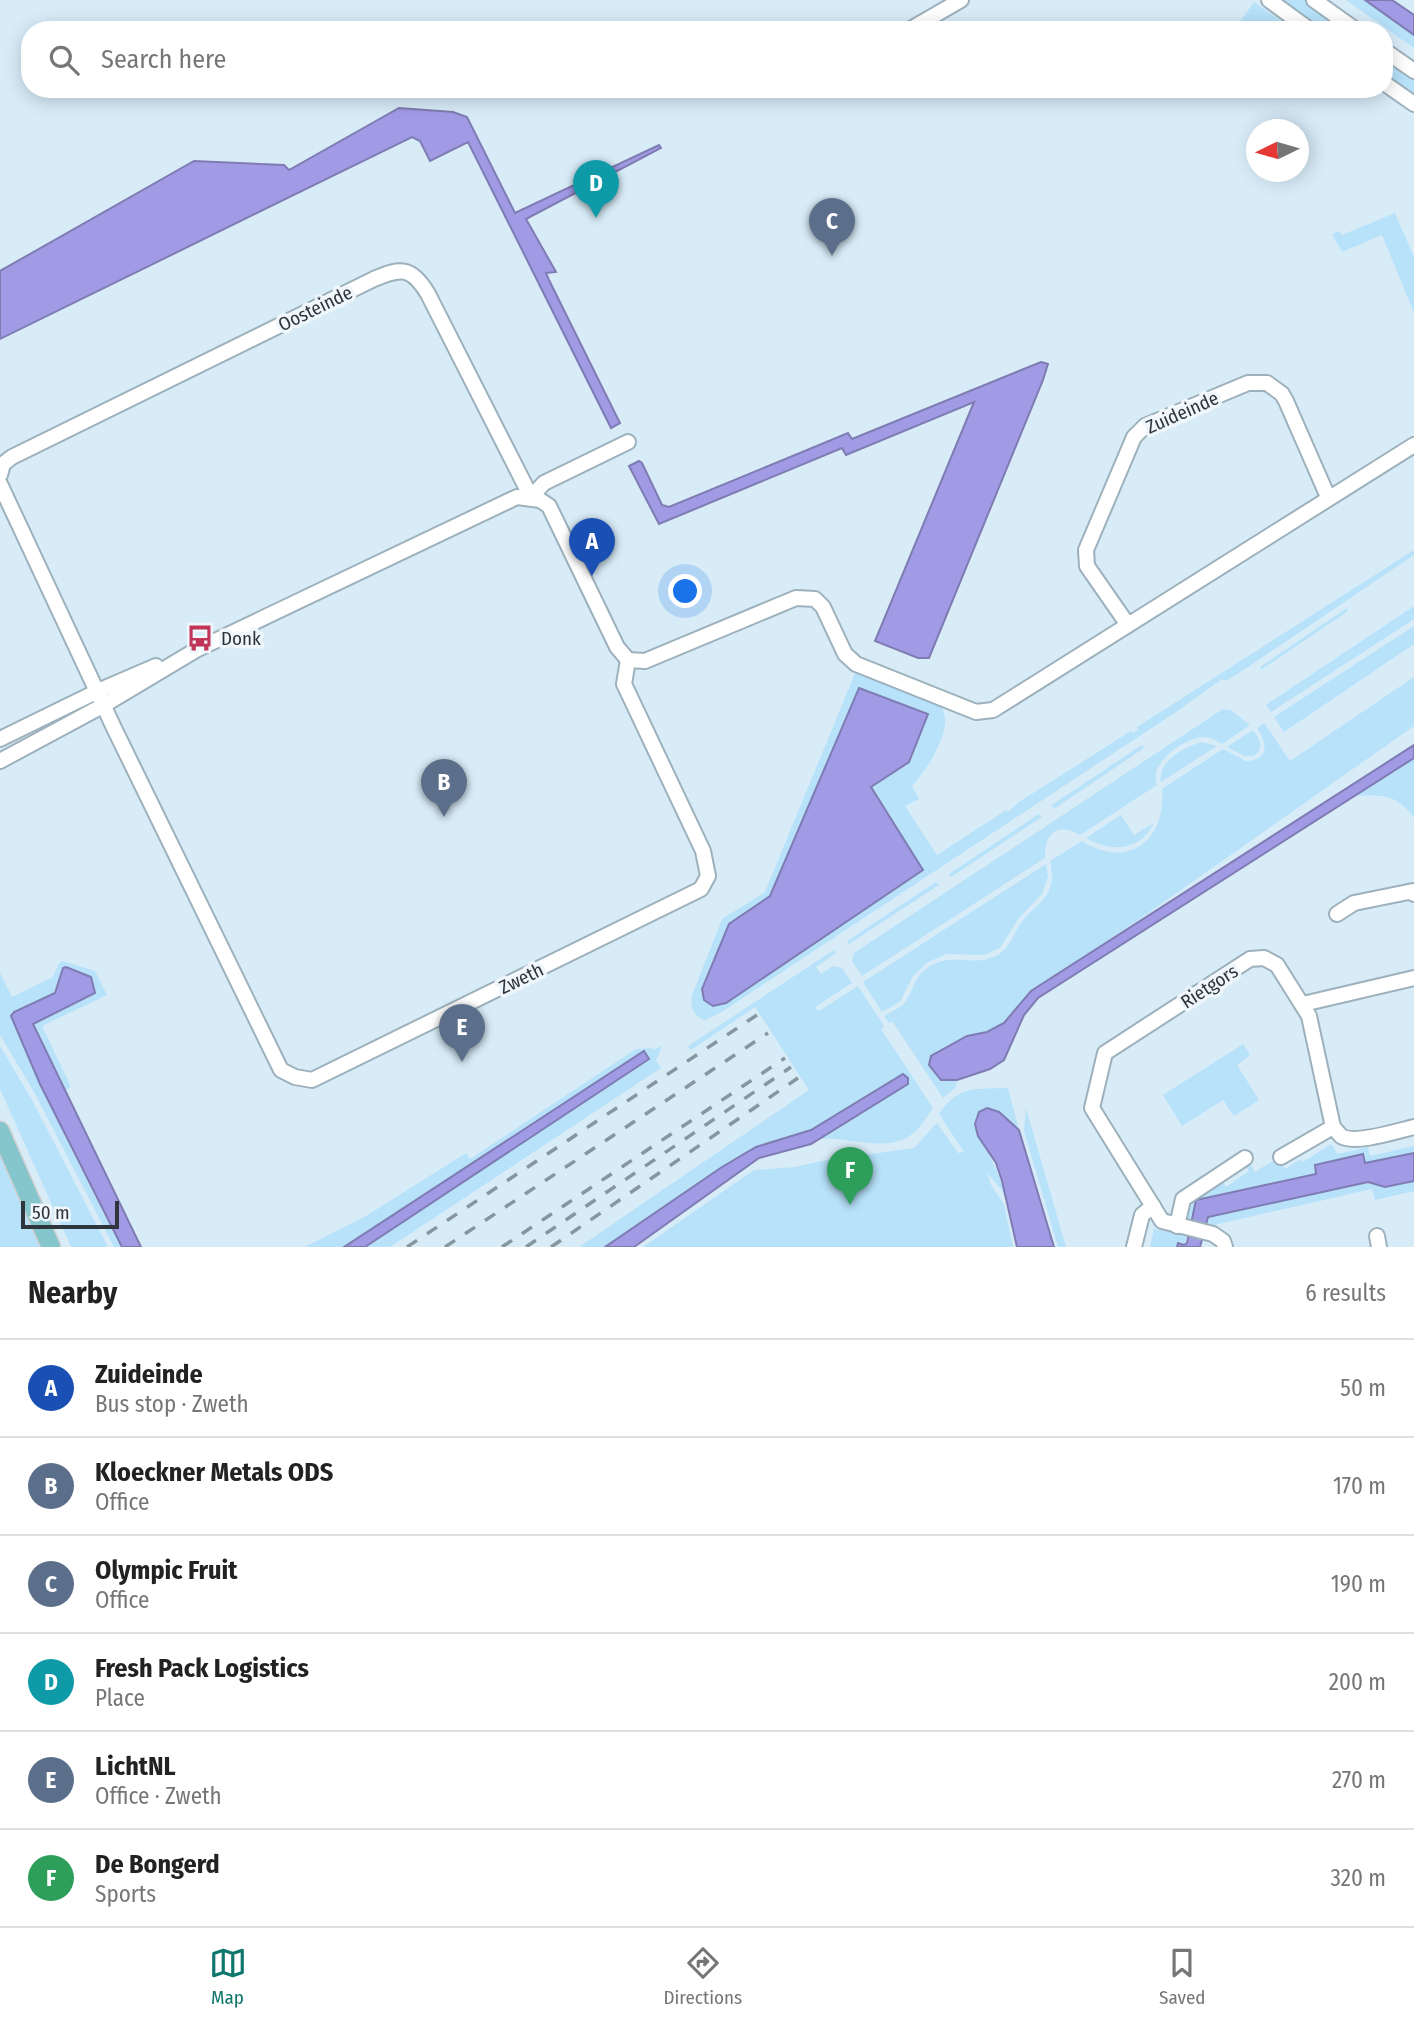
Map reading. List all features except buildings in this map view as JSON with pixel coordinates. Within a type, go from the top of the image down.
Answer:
[{"type":"main road","points":[[0,1131],[51,1247]]},
{"type":"street","points":[[925,21],[961,0]]},
{"type":"street","points":[[1269,0],[1298,21]]},
{"type":"street","points":[[1314,0],[1343,21]]},
{"type":"street","points":[[1393,56],[1414,71]]},
{"type":"street","points":[[1393,89],[1414,104]]},
{"type":"street","name":"Oosteinde","points":[[0,475],[3,464],[12,457],[374,279],[400,271],[410,272],[419,279],[531,497]]},
{"type":"street","name":"Zuideinde","points":[[1128,625],[1087,566],[1086,550],[1134,436],[1145,426],[1248,383],[1267,383],[1282,394],[1286,401],[1328,498]]},
{"type":"street","points":[[531,497],[544,483],[628,442]]},
{"type":"street","points":[[0,739],[98,691],[197,650],[517,497],[531,497],[549,506],[617,647],[628,660],[645,661],[796,598],[806,597],[815,599],[822,607],[845,654],[856,664],[984,713],[993,710],[1414,445]]},
{"type":"street","points":[[0,484],[8,506],[98,691]]},
{"type":"street","points":[[0,761],[104,705],[197,650]]},
{"type":"street","name":"Zweth","points":[[98,691],[281,1070],[295,1077],[312,1080],[701,889],[708,876],[703,850],[624,684],[628,660]]},
{"type":"street","points":[[1337,914],[1354,902],[1413,891],[1414,894]]},
{"type":"street","name":"Rietgors","points":[[1225,1247],[1223,1241],[1213,1234],[1162,1221],[1092,1108],[1105,1053],[1250,959],[1264,958],[1277,965],[1309,1016],[1333,1127]]},
{"type":"street","points":[[1303,1004],[1414,978]]},
{"type":"street","points":[[1281,1157],[1333,1127],[1342,1136],[1352,1139],[1414,1127]]},
{"type":"street","points":[[1181,1226],[1183,1199],[1245,1158]]},
{"type":"street","points":[[1134,1247],[1142,1215],[1153,1206]]},
{"type":"shaded area","points":[[1274,0],[1306,0],[1335,21],[1303,21]]},
{"type":"shaded area","points":[[1346,0],[1365,0],[1414,35],[1414,48],[1393,33],[1393,21],[1376,21]]},
{"type":"shaded area","points":[[1365,0],[1392,0],[1414,15],[1414,35]]},
{"type":"shaded area","points":[[1254,2],[1281,21],[1240,21]]},
{"type":"shaded area","points":[[1393,62],[1414,77],[1414,99],[1393,84]]},
{"type":"shaded area","points":[[399,108],[453,112],[467,117],[515,213],[659,145],[661,148],[526,219],[556,272],[546,273],[620,423],[611,428],[468,142],[430,161],[420,141],[412,137],[0,339],[0,271],[194,161],[284,165],[289,170]]},
{"type":"shaded area","points":[[1395,213],[1414,257],[1414,313],[1382,235],[1342,252],[1332,234],[1339,231],[1342,235]]},
{"type":"shaded area","points":[[1041,362],[1048,364],[1043,380],[929,658],[918,658],[875,641],[974,402],[846,455],[842,448],[659,524],[629,466],[639,461],[642,463],[662,505],[669,507],[848,433],[852,439]]},
{"type":"shaded area","points":[[1414,550],[1414,555],[1245,669],[1226,681],[1222,679],[720,1013],[705,1020],[695,1013],[692,995],[722,919],[765,892],[856,671],[942,707],[945,722],[941,740],[928,766],[912,786],[919,799],[905,806],[937,855],[1131,731],[1133,733],[1138,730],[1137,727]],"holes":[[[859,688],[928,714],[909,762],[871,787],[920,865],[729,924],[770,896]]]},
{"type":"shaded area","points":[[1414,606],[1414,619],[1271,712],[1266,705]]},
{"type":"shaded area","points":[[1347,608],[1348,611],[1261,670],[1260,667]]},
{"type":"shaded area","points":[[1414,626],[1414,644],[1284,732],[1274,717]]},
{"type":"shaded area","points":[[1414,677],[1414,726],[1134,923],[1031,991],[1004,1023],[987,1032],[967,1036],[941,1080],[957,1080],[955,1088],[943,1098],[892,1021],[889,1023],[884,1016],[903,1005],[926,969],[943,961],[984,960],[999,954],[1023,920],[1048,893],[1052,878],[1050,861],[1082,841],[1114,852],[1129,851],[1141,845],[1151,836],[1158,823],[1162,807],[1162,789],[1223,749],[1246,761],[1259,758],[1263,754],[1264,745],[1257,728],[1264,723],[1290,761]]},
{"type":"shaded area","points":[[859,688],[928,714],[909,762],[871,787],[923,870],[726,1003],[713,1006],[704,1000],[702,989],[729,924],[770,896]]},
{"type":"shaded area","points":[[1223,709],[1231,710],[1250,725],[1222,744],[1205,737],[1191,740],[1175,749],[1158,767],[1157,785],[1080,835],[1065,830],[1054,832],[1047,842],[1045,858],[862,976],[852,961],[854,953]]},
{"type":"shaded area","points":[[1253,730],[1260,743],[1254,756],[1244,756],[1227,747]]},
{"type":"shaded area","points":[[1202,742],[1217,746],[1161,782],[1163,768],[1168,761],[1188,747]]},
{"type":"shaded area","points":[[1142,745],[1144,748],[1054,809],[1052,805]]},
{"type":"shaded area","points":[[1414,745],[1414,758],[1038,998],[1024,1015],[1004,1060],[990,1069],[957,1080],[941,1080],[929,1065],[931,1056],[967,1036],[987,1032],[1004,1023],[1031,991]]},
{"type":"shaded area","points":[[1414,758],[1414,818],[1401,804],[1388,797],[1353,796]]},
{"type":"shaded area","points":[[1039,814],[1042,817],[951,877],[949,874]]},
{"type":"shaded area","points":[[1121,815],[1134,835],[1154,823],[1141,839],[1124,847],[1106,846],[1086,838]]},
{"type":"shaded area","points":[[1046,864],[1048,877],[1042,894],[1019,918],[1000,948],[984,955],[947,954],[928,962],[913,976],[900,1002],[882,1012],[863,982]]},
{"type":"shaded area","points":[[936,882],[939,885],[849,944],[847,941]]},
{"type":"shaded area","points":[[834,950],[836,953],[816,967],[821,974],[833,966],[842,968],[852,983],[815,1007],[819,1011],[858,986],[884,1026],[881,1029],[933,1108],[919,1128],[907,1138],[896,1142],[820,1139],[908,1084],[906,1075],[900,1075],[811,1130],[722,1167],[605,1247],[579,1247],[809,1090],[755,1007],[691,1050],[688,1046]]},
{"type":"shaded area","points":[[63,961],[95,971],[107,995],[42,1026],[71,1087],[66,1090],[33,1024],[91,977],[63,968],[55,993],[14,1012],[40,1084],[122,1247],[114,1247],[34,1092],[0,1035],[0,973],[12,997],[53,977],[59,963]]},
{"type":"shaded area","points":[[63,968],[91,977],[95,993],[33,1024],[141,1247],[122,1247],[40,1084],[11,1016],[14,1012],[55,993]]},
{"type":"shaded area","points":[[1243,1044],[1250,1055],[1237,1065],[1259,1100],[1234,1116],[1223,1100],[1182,1126],[1163,1095]]},
{"type":"shaded area","points":[[0,1046],[32,1100],[108,1247],[71,1247],[0,1089]]},
{"type":"shaded area","points":[[660,1046],[656,1060],[661,1068],[390,1247],[305,1247],[366,1216],[466,1153],[470,1159],[636,1049],[654,1050]]},
{"type":"shaded area","points":[[644,1051],[649,1059],[365,1247],[344,1247]]},
{"type":"shaded area","points":[[903,1074],[908,1078],[908,1084],[811,1144],[759,1158],[634,1247],[605,1247],[756,1147],[811,1130]]},
{"type":"shaded area","points":[[1008,1088],[1019,1130],[999,1112],[978,1136],[1002,1185],[1007,1203],[1002,1190],[987,1173],[991,1185],[1004,1204],[1013,1247],[643,1247],[754,1170],[795,1167],[914,1148],[937,1123],[958,1153],[964,1152],[939,1114],[961,1093],[978,1089]]},
{"type":"shaded area","points":[[987,1108],[999,1112],[1019,1130],[1054,1247],[1017,1247],[996,1163],[978,1136],[975,1124],[979,1112]]},
{"type":"shaded area","points":[[1026,1108],[1066,1247],[1058,1247],[1024,1131]]},
{"type":"shaded area","points":[[1331,1144],[1338,1154],[1368,1147],[1370,1156],[1414,1146],[1414,1153],[1365,1163],[1363,1155],[1315,1165],[1316,1174],[1196,1200],[1192,1219],[1184,1218],[1188,1200],[1221,1179],[1226,1187],[1249,1171],[1245,1164],[1249,1161],[1255,1172],[1277,1158],[1285,1169],[1301,1159],[1303,1162]]},
{"type":"shaded area","points":[[0,1153],[42,1247],[0,1247]]},
{"type":"shaded area","points":[[1414,1153],[1414,1181],[1385,1187],[1368,1182],[1208,1217],[1200,1247],[1177,1247],[1178,1243],[1187,1243],[1196,1200],[1316,1174],[1315,1165],[1363,1154],[1365,1163]]},
{"type":"shaded area","points":[[1414,1181],[1414,1191],[1375,1200],[1372,1189],[1214,1225],[1207,1223],[1208,1217],[1368,1182],[1386,1187]]},
{"type":"shaded area","points":[[1154,1229],[1188,1236],[1184,1245],[1150,1247]]},
{"type":"railway","points":[[407,1247],[757,1015]]},
{"type":"railway","points":[[445,1247],[768,1033]]},
{"type":"railway","points":[[502,1247],[785,1058]]},
{"type":"railway","points":[[526,1247],[791,1067]]},
{"type":"railway","points":[[551,1247],[798,1078]]},
{"type":"place","name":"Fresh Pack Logistics","points":[[596,218]]},
{"type":"place","name":"Olympic Fruit","points":[[832,256]]},
{"type":"place","name":"Zuideinde","points":[[592,576]]},
{"type":"place","name":"Donk","points":[[200,638]]},
{"type":"place","name":"Kloeckner Metals ODS","points":[[444,817]]},
{"type":"place","name":"LichtNL","points":[[462,1062]]},
{"type":"place","name":"De Bongerd","points":[[850,1205]]}]
